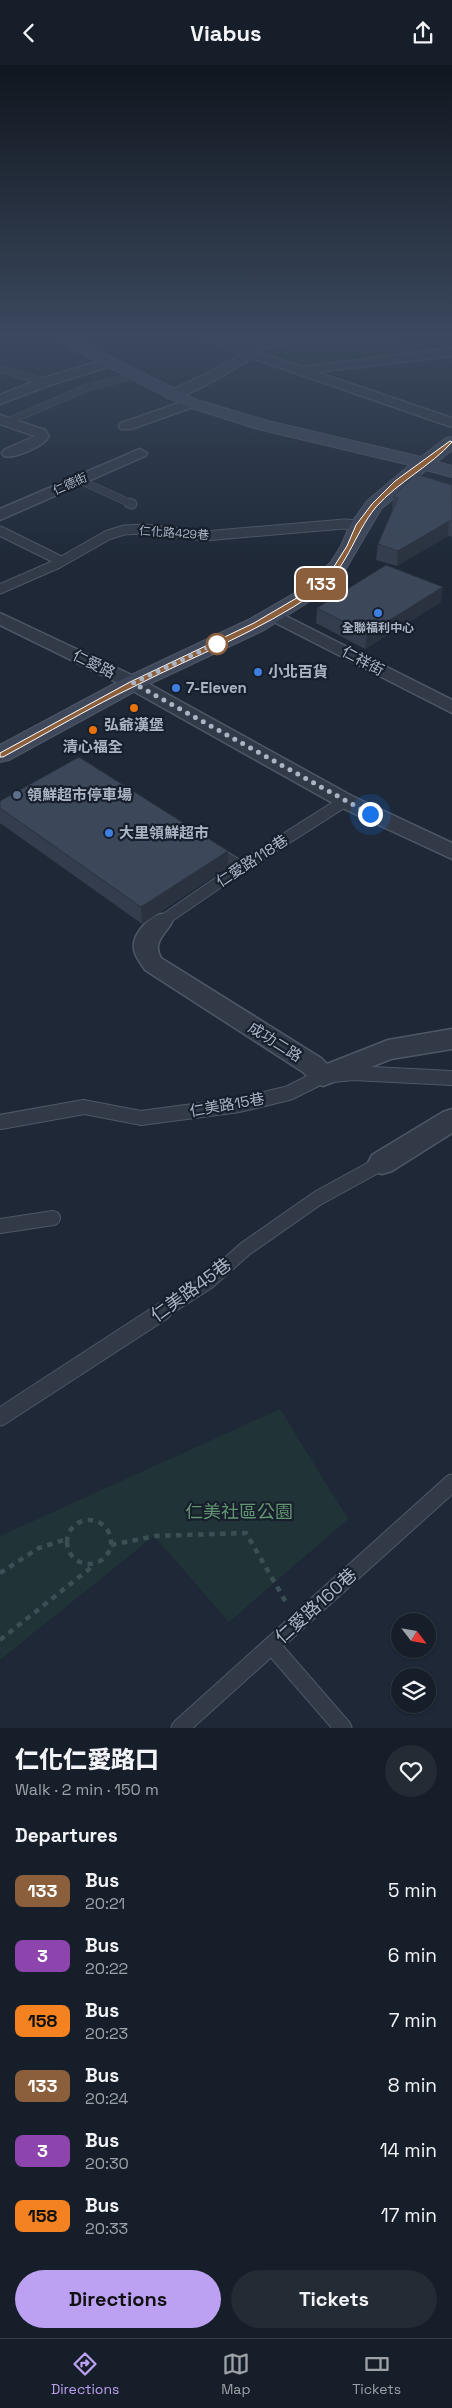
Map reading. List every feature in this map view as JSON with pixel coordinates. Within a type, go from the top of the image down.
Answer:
[{"type":"main road","points":[[220,412],[264,425],[424,463],[452,472]]},
{"type":"main road","points":[[0,755],[133,683],[274,615],[314,590],[328,578],[351,546],[360,525],[388,492],[452,442]]},
{"type":"street","points":[[126,426],[167,412]]},
{"type":"street","points":[[420,412],[452,423]]},
{"type":"street","points":[[4,420],[40,433],[42,437],[40,441],[9,453]]},
{"type":"street","name":"仁德街","points":[[0,515],[140,453]]},
{"type":"street","name":"仁祥街","points":[[274,615],[452,707]]},
{"type":"street","name":"仁愛路","points":[[0,618],[133,683],[345,801],[452,852]]},
{"type":"street","points":[[433,698],[452,686]]},
{"type":"street","name":"成功二路","points":[[161,922],[146,939],[146,952],[153,964],[312,1065],[323,1077]]},
{"type":"street","points":[[323,1077],[388,1050],[452,1039]]},
{"type":"street","points":[[382,1163],[452,1120]]},
{"type":"lane","points":[[4,420],[26,412]]},
{"type":"lane","points":[[79,480],[132,504]]},
{"type":"lane","name":"仁化路429巷","points":[[0,589],[62,561],[108,535],[124,530],[145,529],[205,536],[236,535],[344,524],[360,525]]},
{"type":"lane","points":[[0,531],[62,561]]},
{"type":"lane","name":"仁愛路118巷","points":[[161,922],[241,867],[345,801]]},
{"type":"lane","points":[[207,846],[241,867]]},
{"type":"lane","name":"仁美路15巷","points":[[0,1122],[84,1107],[141,1118],[239,1105],[289,1093],[323,1077],[353,1073],[452,1078]]},
{"type":"lane","name":"仁美路45巷","points":[[0,1417],[208,1282],[246,1249],[318,1198],[382,1163]]},
{"type":"lane","points":[[0,1226],[53,1218]]},
{"type":"lane","name":"仁愛路160巷","points":[[180,1728],[452,1483]]},
{"type":"lane","points":[[272,1645],[342,1728]]},
{"type":"path","points":[[0,1640],[98,1562],[108,1553],[111,1545],[111,1535],[108,1528],[97,1520],[81,1521],[74,1526],[67,1539],[67,1547],[75,1561],[83,1565],[98,1562]]},
{"type":"path","points":[[111,1545],[155,1536],[246,1533],[299,1621]]},
{"type":"path","points":[[0,1573],[39,1548],[67,1539]]},
{"type":"green space","name":"仁美社區公園","points":[[280,1409],[348,1519],[229,1622],[154,1536],[0,1660],[0,1536]]},
{"type":"building","points":[[415,474],[452,485],[452,521],[398,551],[378,544],[398,498],[393,497]]},
{"type":"building","points":[[386,565],[443,587],[367,634],[317,608]]},
{"type":"building","points":[[79,757],[228,851],[141,907],[0,808],[0,801]]},
{"type":"bus line","name":"133","points":[[0,755],[133,683],[256,625],[314,590],[338,566],[351,546],[360,525],[374,505],[398,483],[452,442]]},
{"type":"place","name":"全聯福利中心","points":[[378,613]]},
{"type":"place","name":"小北百貨","points":[[258,672]]},
{"type":"place","name":"7-Eleven","points":[[176,688]]},
{"type":"place","name":"弘爺漢堡","points":[[134,708]]},
{"type":"place","name":"清心福全","points":[[93,730]]},
{"type":"place","name":"領鮮超市停車場","points":[[17,795]]},
{"type":"place","name":"大里領鮮超市","points":[[109,833]]},
{"type":"route","points":[[217,644],[224,640],[133,683],[370,814]]}]
